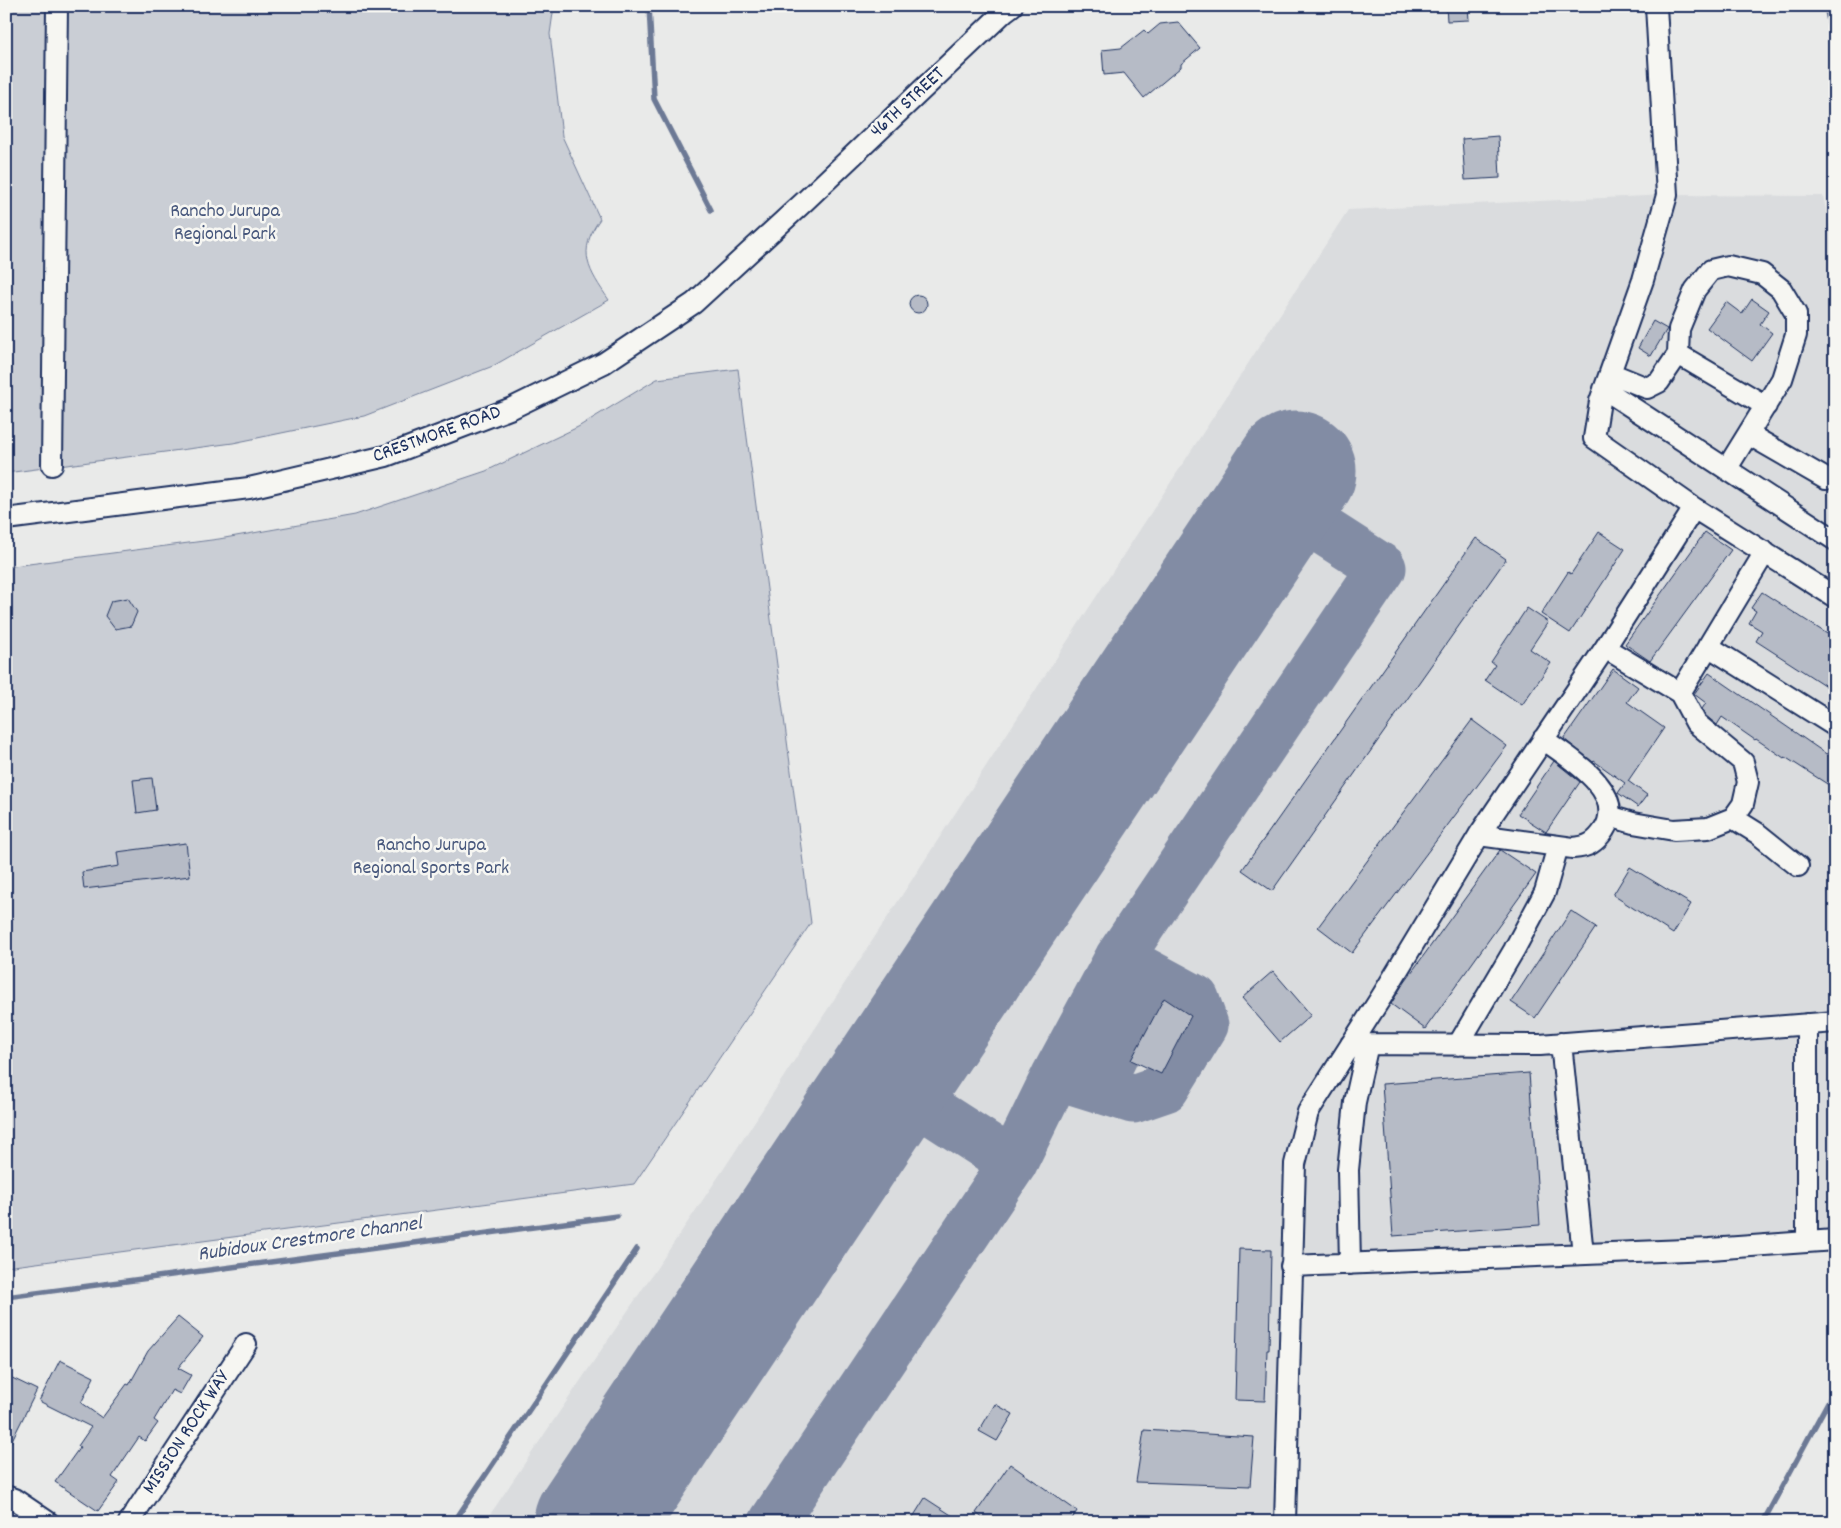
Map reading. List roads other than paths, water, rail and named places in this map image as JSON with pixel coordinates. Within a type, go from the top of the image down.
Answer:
[{"type":"street","points":[[52,464],[57,6]]},
{"type":"street","name":"46TH STREET","points":[[805,201],[1012,6]]},
{"type":"street","points":[[1656,6],[1667,195],[1643,280],[1600,401],[1594,438],[1694,508],[1835,597]]},
{"type":"street","name":"CRESTMORE ROAD","points":[[6,519],[249,488],[386,456],[512,408],[604,363],[694,303],[805,201]]},
{"type":"street","points":[[1607,381],[1647,388],[1659,382],[1678,354],[1679,329],[1695,290],[1711,270],[1728,266],[1762,274],[1780,289],[1796,314],[1796,335],[1782,379],[1727,468]]},
{"type":"street","points":[[1678,354],[1766,406]]},
{"type":"street","points":[[1607,381],[1727,468],[1835,540]]},
{"type":"street","points":[[1748,434],[1826,479]]},
{"type":"street","points":[[1284,1522],[1295,1164],[1308,1112],[1359,1044],[1382,996],[1479,836],[1605,648],[1694,508]]},
{"type":"street","points":[[1680,693],[1765,552]]},
{"type":"street","points":[[1708,646],[1835,726]]},
{"type":"street","points":[[1605,648],[1680,693],[1696,723],[1743,762],[1748,782],[1743,804],[1733,818],[1708,828],[1674,830],[1633,824],[1609,816]]},
{"type":"street","points":[[1479,836],[1573,848],[1586,847],[1597,841],[1608,824],[1610,808],[1602,788],[1589,772],[1543,739]]},
{"type":"street","points":[[1733,818],[1757,833],[1798,866]]},
{"type":"street","points":[[1458,1044],[1514,950],[1545,892],[1558,846]]},
{"type":"street","points":[[1359,1044],[1561,1043],[1835,1022]]},
{"type":"street","points":[[1807,1024],[1807,1242]]},
{"type":"street","points":[[1561,1043],[1584,1254]]},
{"type":"street","points":[[1350,1264],[1348,1170],[1359,1044]]},
{"type":"street","points":[[1291,1266],[1710,1249],[1835,1240]]},
{"type":"street","name":"MISSION ROCK WAY","points":[[129,1522],[246,1344]]},
{"type":"street","points":[[6,1496],[14,1499],[48,1522]]},
{"type":"waterway","name":"Rubidoux Crestmore Channel","points":[[649,6],[654,99],[711,210]]},
{"type":"waterway","points":[[1826,6],[1835,53]]},
{"type":"waterway","name":"Rubidoux Crestmore Channel","points":[[6,1297],[617,1216]]},
{"type":"waterway","name":"Rubidoux Crestmore Channel","points":[[454,1522],[637,1249]]},
{"type":"waterway","points":[[1763,1522],[1835,1389]]},
{"type":"park label","name":"Rancho Jurupa Regional Park","points":[[225,224]]},
{"type":"park label","name":"Rancho Jurupa Regional Sports Park","points":[[431,858]]}]
